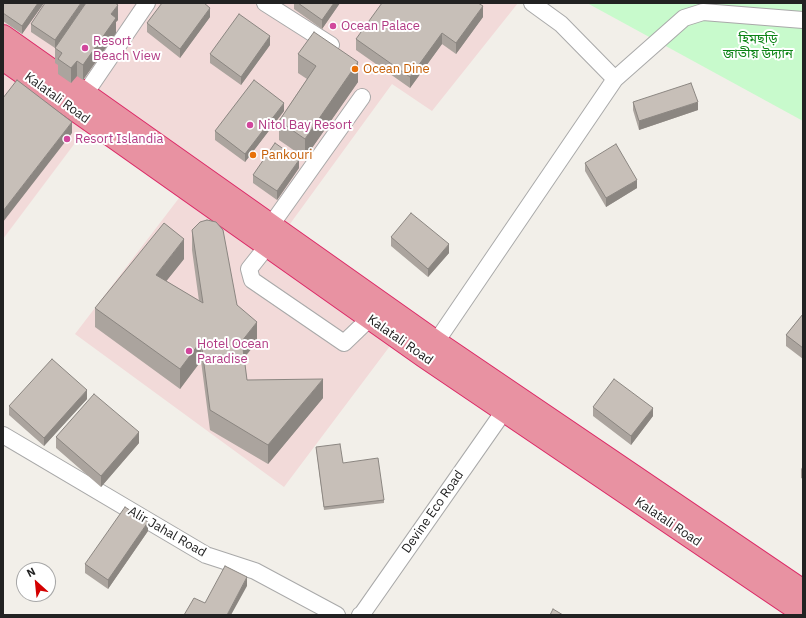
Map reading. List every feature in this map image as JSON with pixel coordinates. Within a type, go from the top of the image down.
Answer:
[{"type":"highway","name":"Kalatali Road","points":[[5,46],[85,94],[269,235],[370,318],[504,411],[803,613]]},
{"type":"highway","name":"Kalatali Road","points":[[5,46],[73,109],[436,342],[803,592]]},
{"type":"street","points":[[85,94],[147,3]]},
{"type":"street","points":[[265,3],[334,47]]},
{"type":"street","points":[[532,3],[561,24],[615,79]]},
{"type":"street","name":"Kalatali Road","points":[[436,342],[615,79],[684,18],[703,12],[803,20]]},
{"type":"street","points":[[362,97],[269,235],[249,269],[252,280],[344,343],[370,318]]},
{"type":"street","name":"Devine Eco Road","points":[[362,615],[504,411]]},
{"type":"street","name":"Alir Jahal Road","points":[[3,435],[206,555],[254,571],[338,615]]},
{"type":"shaded area","points":[[3,3],[518,3],[432,111],[392,84],[279,239],[402,330],[284,487],[75,334],[189,185],[96,115],[3,239]]},
{"type":"green space","name":"হিমছড়ি জাতীয় উদ্যান","points":[[587,3],[803,3],[803,121]]},
{"type":"building","points":[[3,3],[38,3],[22,26],[3,13]]},
{"type":"building","points":[[45,3],[81,3],[55,40],[31,24]]},
{"type":"building","name":"Resort Beach View","points":[[86,3],[115,3],[118,5],[111,14],[116,18],[83,65],[77,61],[71,68],[58,59],[62,53],[55,48]]},
{"type":"building","points":[[162,3],[204,3],[210,8],[180,49],[147,23]]},
{"type":"building","points":[[298,3],[334,3],[322,20]]},
{"type":"building","points":[[382,3],[478,3],[483,6],[456,43],[442,33],[410,77],[356,39]]},
{"type":"building","points":[[239,14],[270,36],[241,77],[210,54]]},
{"type":"building","points":[[314,32],[358,62],[305,139],[279,121],[316,66],[298,54]]},
{"type":"building","points":[[17,80],[72,122],[3,211],[3,98]]},
{"type":"building","name":"Nitol Bay Resort","points":[[254,80],[284,103],[245,154],[215,131]]},
{"type":"building","points":[[691,83],[698,102],[639,121],[633,102]]},
{"type":"building","points":[[275,143],[299,160],[277,191],[253,175]]},
{"type":"building","points":[[616,144],[637,180],[606,198],[585,163]]},
{"type":"building","points":[[411,213],[449,244],[428,269],[391,237]]},
{"type":"building","name":"Hotel Ocean Paradise","points":[[207,220],[216,222],[223,230],[237,305],[257,322],[242,341],[247,380],[323,379],[268,445],[210,410],[201,341],[180,369],[95,308],[164,223],[184,239],[156,275],[203,303],[192,230],[200,222]]},
{"type":"building","points":[[803,314],[803,348],[786,335]]},
{"type":"building","points":[[52,359],[87,390],[44,438],[9,406]]},
{"type":"building","points":[[614,379],[653,408],[631,436],[593,407]]},
{"type":"building","points":[[94,394],[139,432],[101,476],[56,437]]},
{"type":"building","points":[[340,444],[343,463],[378,458],[384,500],[324,507],[316,447]]},
{"type":"building","points":[[125,507],[148,522],[108,580],[85,564]]},
{"type":"building","points":[[225,566],[247,577],[227,615],[184,615],[194,598],[205,603]]},
{"type":"building","points":[[553,609],[563,615],[550,615]]},
{"type":"place","name":"Ocean Palace","points":[[333,26]]},
{"type":"place","name":"Resort Beach View","points":[[85,48]]},
{"type":"place","name":"Ocean Dine","points":[[355,69]]},
{"type":"place","name":"Nitol Bay Resort","points":[[250,125]]},
{"type":"place","name":"Resort Islandia","points":[[67,139]]},
{"type":"place","name":"Pankouri","points":[[253,155]]},
{"type":"place","name":"Hotel Ocean Paradise","points":[[189,351]]}]
